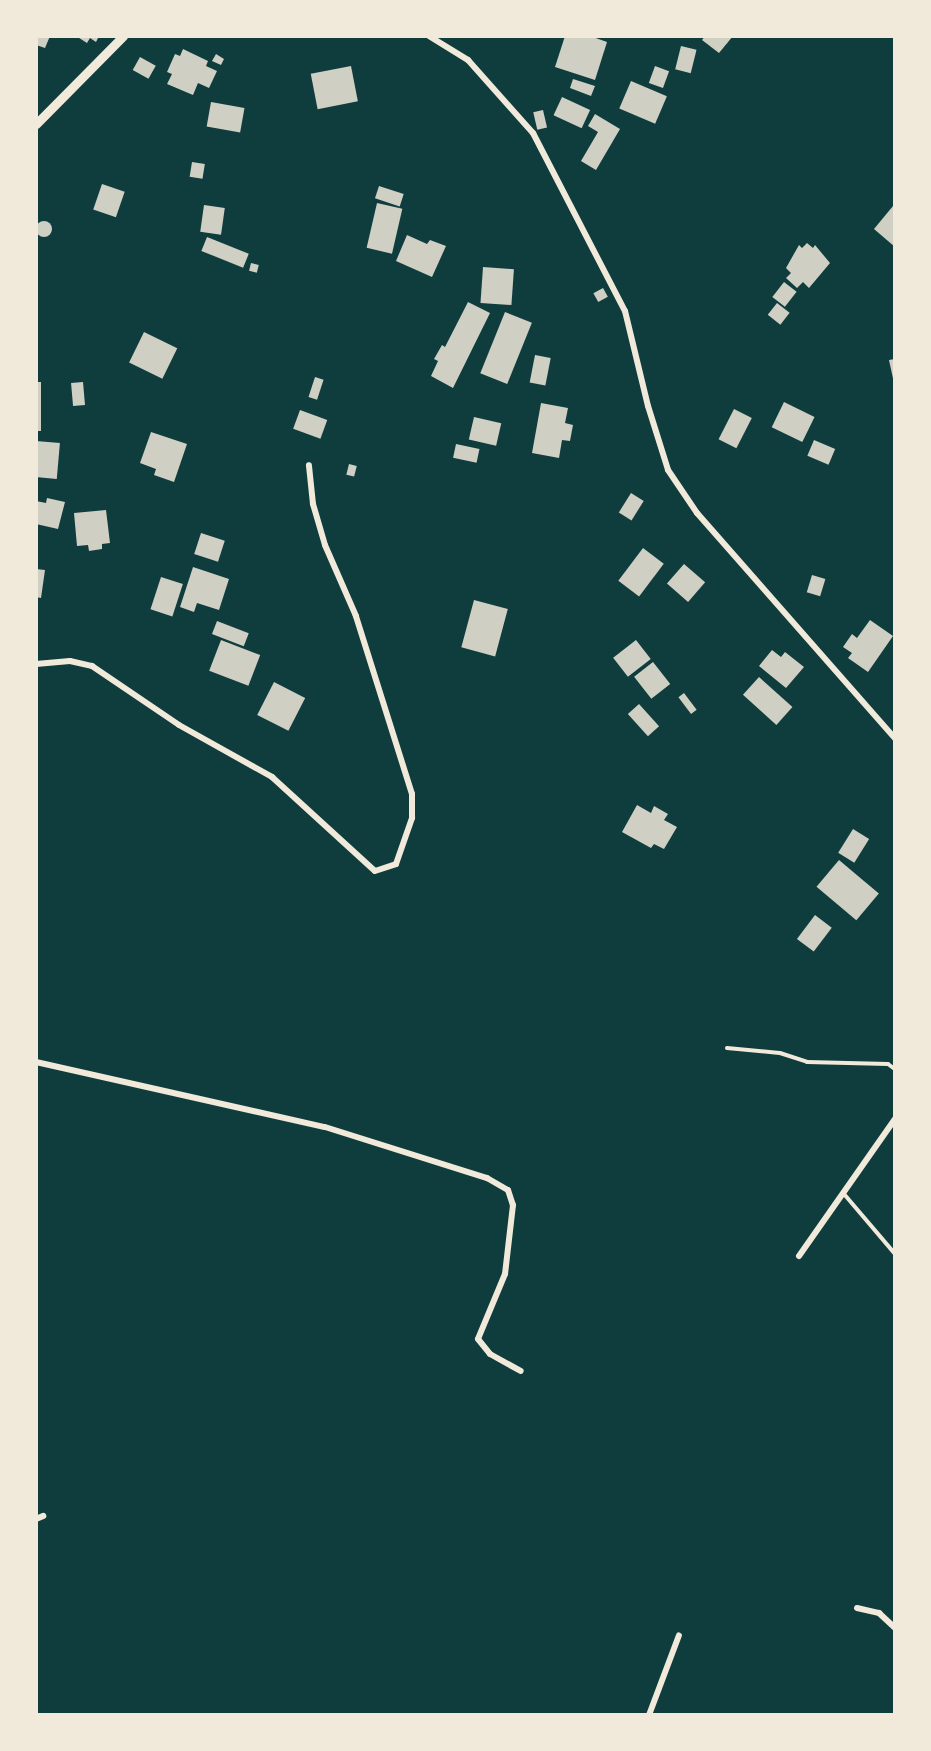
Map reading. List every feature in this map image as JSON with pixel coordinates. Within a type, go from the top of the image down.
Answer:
[{"type":"street","points":[[36,124],[123,36]]},
{"type":"street","points":[[429,36],[468,60],[533,133],[625,311],[648,406],[668,470],[691,505],[744,571],[895,738]]},
{"type":"street","points":[[36,664],[70,661],[92,666],[179,725],[272,777],[375,871],[396,864],[412,818],[412,794],[356,616],[325,545],[314,504],[309,465]]},
{"type":"street","points":[[36,1062],[325,1127],[487,1178],[508,1191],[513,1205],[504,1274],[478,1339],[490,1354],[521,1371]]},
{"type":"street","points":[[799,1256],[895,1119]]},
{"type":"street","points":[[856,1608],[879,1613],[895,1628]]},
{"type":"street","points":[[649,1715],[679,1635]]},
{"type":"lane","points":[[727,1048],[780,1053],[807,1062],[888,1064],[895,1069]]},
{"type":"lane","points":[[844,1194],[895,1254]]},
{"type":"building","points":[[36,36],[50,36],[45,48],[36,45]]},
{"type":"building","points":[[76,36],[99,36],[96,42],[90,38],[87,43]]},
{"type":"building","points":[[565,36],[590,36],[607,42],[595,80],[555,67]]},
{"type":"building","points":[[705,36],[733,36],[719,53],[702,40]]},
{"type":"building","points":[[681,46],[697,50],[691,73],[675,69]]},
{"type":"building","points":[[183,49],[208,61],[206,66],[217,71],[209,88],[198,83],[193,95],[167,84],[172,74],[167,72],[175,54],[180,56]]},
{"type":"building","points":[[216,54],[224,59],[221,65],[212,61]]},
{"type":"building","points":[[140,57],[156,66],[148,79],[133,70]]},
{"type":"building","points":[[351,66],[358,101],[318,109],[311,74]]},
{"type":"building","points":[[655,66],[669,71],[663,88],[649,83]]},
{"type":"building","points":[[573,79],[595,86],[591,96],[570,88]]},
{"type":"building","points":[[631,81],[667,96],[655,124],[619,109]]},
{"type":"building","points":[[562,97],[590,110],[582,128],[554,115]]},
{"type":"building","points":[[211,102],[244,108],[240,133],[207,127]]},
{"type":"building","points":[[543,110],[547,128],[537,130],[533,112]]},
{"type":"building","points":[[595,114],[620,129],[596,170],[581,161],[598,132],[588,126]]},
{"type":"building","points":[[192,162],[205,164],[202,179],[190,177]]},
{"type":"building","points":[[102,184],[125,192],[116,217],[93,210]]},
{"type":"building","points":[[379,186],[404,194],[400,206],[375,198]]},
{"type":"building","points":[[377,203],[402,209],[392,254],[367,248]]},
{"type":"building","points":[[204,205],[225,208],[221,235],[200,232]]},
{"type":"building","points":[[893,206],[895,207],[895,247],[874,229]]},
{"type":"building","points":[[44,221],[50,223],[52,229],[50,235],[44,237],[38,235],[36,229],[38,223]]},
{"type":"building","points":[[407,235],[427,244],[430,240],[446,246],[432,277],[396,261]]},
{"type":"building","points":[[207,237],[249,254],[243,268],[201,251]]},
{"type":"building","points":[[807,243],[813,248],[815,245],[830,263],[809,288],[803,282],[797,288],[786,278],[791,273],[786,268],[799,245],[802,248]]},
{"type":"building","points":[[251,263],[259,265],[257,273],[249,271]]},
{"type":"building","points":[[483,267],[514,269],[511,305],[480,303]]},
{"type":"building","points":[[784,282],[797,292],[785,307],[772,297]]},
{"type":"building","points":[[603,288],[608,297],[598,302],[593,293]]},
{"type":"building","points":[[468,302],[490,313],[453,388],[431,376],[438,361],[434,359],[442,345],[445,347]]},
{"type":"building","points":[[777,303],[790,313],[780,325],[768,315]]},
{"type":"building","points":[[505,312],[532,323],[507,384],[480,373]]},
{"type":"building","points":[[144,332],[177,348],[162,379],[129,363]]},
{"type":"building","points":[[535,355],[551,358],[545,386],[530,382]]},
{"type":"building","points":[[895,359],[895,383],[894,383],[889,360]]},
{"type":"building","points":[[315,377],[324,380],[317,400],[309,397]]},
{"type":"building","points":[[36,382],[41,382],[41,431],[36,431]]},
{"type":"building","points":[[83,382],[85,405],[73,406],[71,383]]},
{"type":"building","points":[[784,402],[815,417],[802,442],[772,427]]},
{"type":"building","points":[[541,403],[568,408],[565,423],[573,425],[570,441],[562,440],[559,458],[532,453]]},
{"type":"building","points":[[734,409],[752,418],[736,448],[719,439]]},
{"type":"building","points":[[300,410],[327,420],[320,439],[293,429]]},
{"type":"building","points":[[474,417],[501,423],[496,446],[469,439]]},
{"type":"building","points":[[151,432],[187,444],[174,482],[154,475],[156,469],[140,463]]},
{"type":"building","points":[[814,440],[835,449],[829,465],[807,456]]},
{"type":"building","points":[[36,441],[60,443],[57,479],[36,477]]},
{"type":"building","points":[[456,444],[479,449],[477,463],[453,458]]},
{"type":"building","points":[[349,464],[357,466],[354,477],[346,475]]},
{"type":"building","points":[[631,493],[644,501],[632,520],[619,513]]},
{"type":"building","points":[[47,498],[65,502],[58,529],[36,524],[36,501],[46,503]]},
{"type":"building","points":[[106,510],[110,543],[102,544],[102,549],[89,551],[88,545],[77,546],[74,513]]},
{"type":"building","points":[[201,533],[225,541],[218,562],[194,554]]},
{"type":"building","points":[[643,548],[664,564],[639,596],[618,581]]},
{"type":"building","points":[[684,564],[705,582],[688,602],[667,584]]},
{"type":"building","points":[[193,567],[229,579],[219,610],[197,603],[194,612],[180,607]]},
{"type":"building","points":[[36,569],[45,570],[41,598],[36,597]]},
{"type":"building","points":[[812,575],[825,579],[820,596],[807,592]]},
{"type":"building","points":[[161,577],[183,584],[172,616],[150,609]]},
{"type":"building","points":[[474,600],[508,609],[495,656],[461,647]]},
{"type":"building","points":[[870,620],[893,636],[868,672],[848,658],[852,653],[843,647],[852,634],[857,638]]},
{"type":"building","points":[[217,621],[249,633],[244,646],[212,634]]},
{"type":"building","points":[[221,640],[260,655],[248,686],[209,671]]},
{"type":"building","points":[[636,640],[651,659],[628,677],[613,658]]},
{"type":"building","points":[[772,650],[781,657],[785,652],[804,667],[786,688],[759,666]]},
{"type":"building","points":[[653,662],[670,684],[651,699],[634,677]]},
{"type":"building","points":[[759,677],[792,707],[776,725],[743,695]]},
{"type":"building","points":[[274,682],[305,698],[288,731],[257,715]]},
{"type":"building","points":[[684,693],[697,710],[691,714],[678,697]]},
{"type":"building","points":[[639,704],[659,726],[648,736],[628,714]]},
{"type":"building","points":[[637,805],[651,813],[654,806],[668,814],[664,820],[677,827],[664,849],[654,844],[651,848],[622,832]]},
{"type":"building","points":[[853,829],[869,839],[854,863],[838,853]]},
{"type":"building","points":[[839,860],[879,893],[856,920],[817,887]]},
{"type":"building","points":[[815,915],[832,928],[814,952],[797,939]]}]
